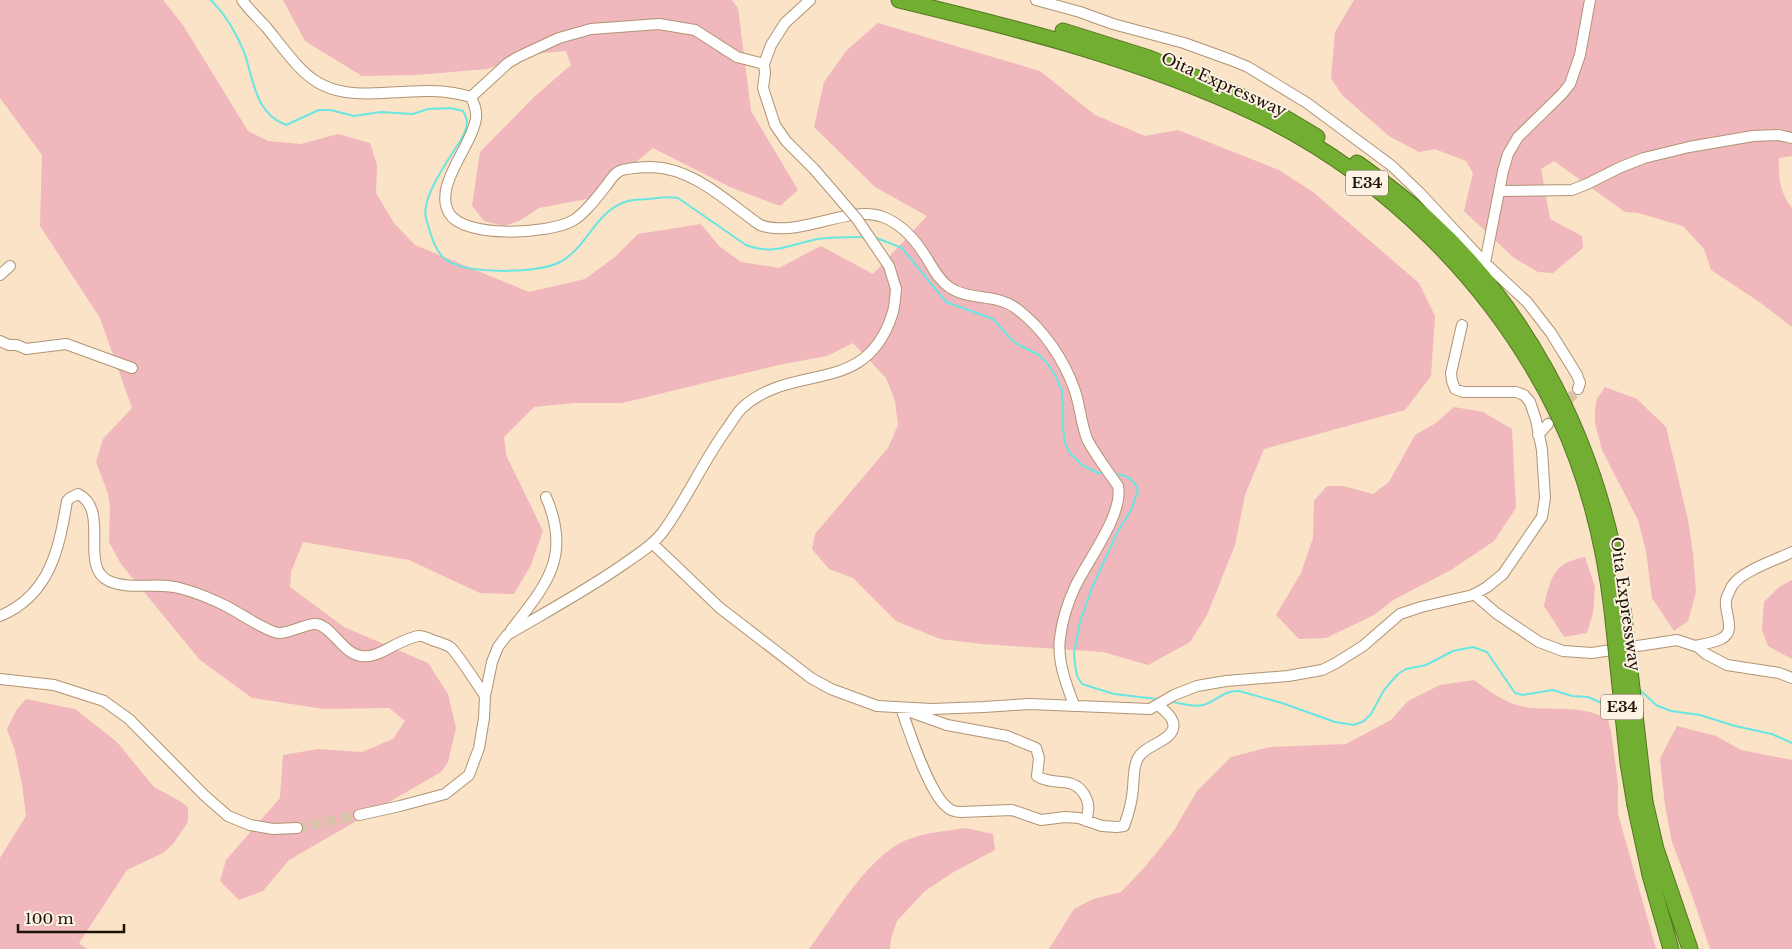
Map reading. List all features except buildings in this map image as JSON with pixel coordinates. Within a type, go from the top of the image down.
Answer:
[{"type":"highway","name":"Oita Expressway","points":[[899,0],[1001,24],[1072,44],[1145,68],[1255,113],[1341,164],[1384,196],[1422,228],[1471,282],[1513,336],[1535,371],[1558,416],[1581,472],[1597,523],[1609,584],[1617,609],[1639,761],[1640,803],[1650,875],[1672,949]]},
{"type":"highway","name":"Oita Expressway","points":[[942,0],[1003,14],[1075,34],[1149,58],[1214,83],[1297,124],[1348,156],[1391,188],[1430,221],[1461,252],[1522,330],[1545,366],[1567,410],[1591,467],[1607,520],[1618,575],[1617,609]]},
{"type":"highway","name":"Oita Expressway","points":[[1640,803],[1690,949]]},
{"type":"street","points":[[242,0],[266,26],[300,70],[316,83],[339,91],[360,94],[444,91],[471,97]]},
{"type":"street","points":[[507,635],[614,571],[653,544],[675,514],[712,449],[742,409],[771,389],[797,381],[832,374],[858,364],[876,348],[883,336],[893,314],[896,289],[889,266],[857,219],[814,169],[786,142],[774,125],[763,88],[764,64],[771,45],[785,23],[810,0]]},
{"type":"street","points":[[1036,0],[1080,12],[1113,24],[1184,43],[1231,60],[1255,71],[1306,103],[1392,166],[1485,263],[1527,302],[1546,327],[1577,375],[1580,382],[1578,389]]},
{"type":"street","points":[[1485,263],[1503,170],[1508,154],[1518,137],[1570,84],[1580,56],[1590,0]]},
{"type":"street","points":[[471,97],[508,63],[518,57],[559,38],[591,29],[659,24],[695,30],[737,57],[764,64]]},
{"type":"street","points":[[471,97],[476,107],[476,118],[445,191],[445,204],[450,216],[466,225],[479,230],[498,232],[546,229],[561,226],[573,221],[596,199],[617,172],[650,167],[668,168],[702,182],[760,225],[770,229],[784,229],[862,214],[882,216],[902,226],[922,251],[936,274],[948,287],[958,292],[993,298],[1014,307],[1033,322],[1058,355],[1075,391],[1088,441],[1120,492],[1108,528],[1075,586],[1064,617],[1059,640],[1060,657],[1074,705]]},
{"type":"street","points":[[1500,191],[1572,190],[1621,166],[1689,146],[1754,136],[1778,135],[1792,138]]},
{"type":"street","points":[[0,275],[10,266]]},
{"type":"street","points":[[653,544],[720,608],[811,678],[831,689],[877,706],[901,708],[984,708],[1029,704],[1150,709],[1174,695],[1197,686],[1226,681],[1288,676],[1322,670],[1336,664],[1363,646],[1400,614],[1421,606],[1474,594],[1487,587],[1503,574],[1542,517],[1545,498],[1542,450],[1530,402],[1524,395],[1508,391],[1463,392],[1455,388],[1452,381],[1452,373],[1462,325]]},
{"type":"street","points":[[0,342],[17,345],[26,349],[66,344],[132,368]]},
{"type":"street","points":[[1538,434],[1548,424]]},
{"type":"street","points":[[0,616],[23,602],[35,592],[41,583],[52,563],[60,542],[67,502],[78,494],[86,498],[91,507],[94,519],[93,540],[97,567],[102,577],[109,581],[122,585],[159,584],[184,589],[224,605],[278,633],[316,624],[322,626],[348,651],[362,656],[372,656],[405,640],[420,636],[451,648],[485,696]]},
{"type":"street","points":[[359,815],[445,794],[469,775],[479,748],[484,718],[485,696],[492,662],[498,647],[542,589],[555,560],[554,520],[546,497]]},
{"type":"street","points":[[1694,646],[1720,640],[1726,636],[1729,627],[1726,601],[1735,582],[1744,575],[1792,552]]},
{"type":"street","points":[[1474,594],[1496,613],[1539,642],[1564,651],[1592,653],[1677,640],[1694,646],[1727,665],[1779,673],[1792,678]]},
{"type":"street","points":[[0,679],[54,686],[104,701],[129,719],[228,816],[250,825],[273,829],[297,828]]},
{"type":"street","points":[[901,708],[928,778],[947,808],[961,812],[1012,810],[1041,820],[1066,818],[1102,826],[1117,827],[1124,826],[1130,812],[1137,761],[1143,752],[1170,734],[1173,728],[1171,718],[1158,705]]},
{"type":"street","points":[[901,708],[931,720],[978,732],[1007,736],[1036,748],[1039,758],[1037,776],[1044,780],[1064,781],[1077,785],[1089,802],[1090,808],[1086,821]]},
{"type":"shaded area","points":[[0,0],[163,0],[183,25],[248,131],[268,141],[301,144],[338,134],[370,143],[377,165],[376,193],[394,223],[415,245],[529,292],[585,279],[615,257],[638,234],[701,224],[719,246],[741,262],[779,268],[821,246],[873,274],[927,216],[875,187],[814,127],[824,82],[847,50],[878,23],[1040,71],[1095,115],[1145,136],[1178,130],[1279,170],[1313,192],[1419,283],[1435,316],[1431,376],[1405,410],[1264,449],[1245,495],[1235,545],[1207,615],[1190,642],[1148,665],[1103,652],[982,644],[940,639],[896,621],[853,578],[829,569],[812,549],[815,534],[888,448],[898,425],[895,401],[886,378],[853,343],[827,356],[778,365],[622,403],[575,403],[534,407],[504,437],[506,455],[543,531],[531,565],[514,594],[480,593],[409,560],[303,542],[291,572],[290,587],[344,627],[428,663],[448,694],[456,728],[448,762],[441,772],[289,860],[263,891],[239,900],[220,881],[226,860],[280,798],[283,755],[318,749],[362,752],[393,739],[405,721],[389,708],[324,709],[252,698],[200,660],[121,564],[109,542],[110,506],[108,493],[96,462],[103,439],[132,408],[100,318],[40,226],[42,155],[0,98]]},
{"type":"shaded area","points":[[283,0],[732,0],[738,8],[751,111],[798,190],[780,206],[730,187],[653,148],[592,198],[539,208],[519,221],[504,226],[484,221],[472,206],[480,152],[534,97],[571,65],[566,51],[530,54],[487,69],[416,75],[362,76],[305,41]]},
{"type":"shaded area","points":[[1354,0],[1792,0],[1792,156],[1779,158],[1779,165],[1782,191],[1792,208],[1792,327],[1758,301],[1711,270],[1704,249],[1683,226],[1638,213],[1625,212],[1554,161],[1541,169],[1550,219],[1582,236],[1583,248],[1553,273],[1538,272],[1514,258],[1464,211],[1473,173],[1466,161],[1435,149],[1419,152],[1389,136],[1342,95],[1331,78],[1335,32]]},
{"type":"shaded area","points":[[1605,387],[1637,399],[1666,427],[1688,520],[1696,592],[1688,621],[1674,631],[1652,598],[1646,551],[1638,520],[1602,450],[1595,423],[1595,409],[1597,399]]},
{"type":"shaded area","points":[[1454,407],[1483,412],[1512,429],[1516,508],[1494,541],[1451,570],[1393,600],[1374,615],[1326,638],[1299,639],[1276,615],[1301,573],[1313,538],[1314,501],[1327,486],[1343,486],[1373,494],[1389,482],[1415,435],[1436,423]]},
{"type":"shaded area","points":[[1585,557],[1595,587],[1593,613],[1587,633],[1564,637],[1544,606],[1546,596],[1552,579],[1560,567]]},
{"type":"shaded area","points":[[1792,580],[1792,659],[1768,646],[1762,630],[1764,602],[1779,587]]},
{"type":"shaded area","points":[[1474,680],[1487,690],[1515,705],[1532,708],[1580,710],[1599,715],[1608,720],[1618,784],[1618,814],[1656,949],[1049,949],[1074,909],[1093,899],[1121,892],[1144,868],[1173,832],[1197,791],[1231,757],[1270,747],[1346,744],[1391,720],[1408,701],[1440,685]]},
{"type":"shaded area","points":[[26,699],[75,709],[117,742],[154,787],[188,807],[188,822],[173,844],[163,853],[127,870],[79,943],[87,949],[0,949],[0,858],[26,816],[15,751],[7,729],[17,709]]},
{"type":"shaded area","points":[[1677,726],[1716,736],[1741,750],[1792,760],[1792,949],[1710,949],[1672,842],[1665,806],[1660,758]]},
{"type":"shaded area","points":[[965,828],[993,834],[995,850],[952,873],[925,891],[897,921],[891,938],[890,949],[809,949],[854,886],[882,856],[897,845],[912,838]]},
{"type":"waterway","points":[[211,0],[226,18],[238,38],[261,104],[275,120],[286,125],[319,110],[330,110],[354,116],[381,112],[413,114],[428,109],[450,108],[463,111],[467,121],[465,133],[435,182],[425,210],[429,230],[436,248],[443,258],[458,265],[504,271],[550,266],[569,256],[598,222],[615,207],[631,200],[663,197],[678,198],[746,245],[756,248],[782,248],[835,237],[864,237]]},
{"type":"waterway","points":[[874,237],[902,248],[946,302],[993,319],[1012,340],[1039,355],[1046,362],[1055,375],[1062,391],[1065,443],[1070,453],[1082,465],[1098,473],[1104,473]]},
{"type":"waterway","points":[[1114,474],[1129,478],[1138,490],[1131,510],[1118,531],[1091,590],[1080,622],[1074,653],[1077,676],[1082,684],[1114,694],[1157,699]]},
{"type":"waterway","points":[[1172,702],[1199,706],[1228,692],[1239,691],[1282,703],[1335,722],[1354,725],[1364,721],[1371,714],[1384,690],[1398,674],[1406,669],[1426,665],[1453,651],[1473,647],[1487,652],[1515,693],[1523,695],[1553,690],[1572,696],[1588,697],[1604,704],[1615,697]]},
{"type":"waterway","points":[[1639,689],[1656,705],[1671,711],[1700,715],[1735,726],[1772,734],[1792,743]]},
{"type":"tunnel","points":[[1548,424],[1578,389]]},
{"type":"tunnel","points":[[297,828],[359,815]]}]
